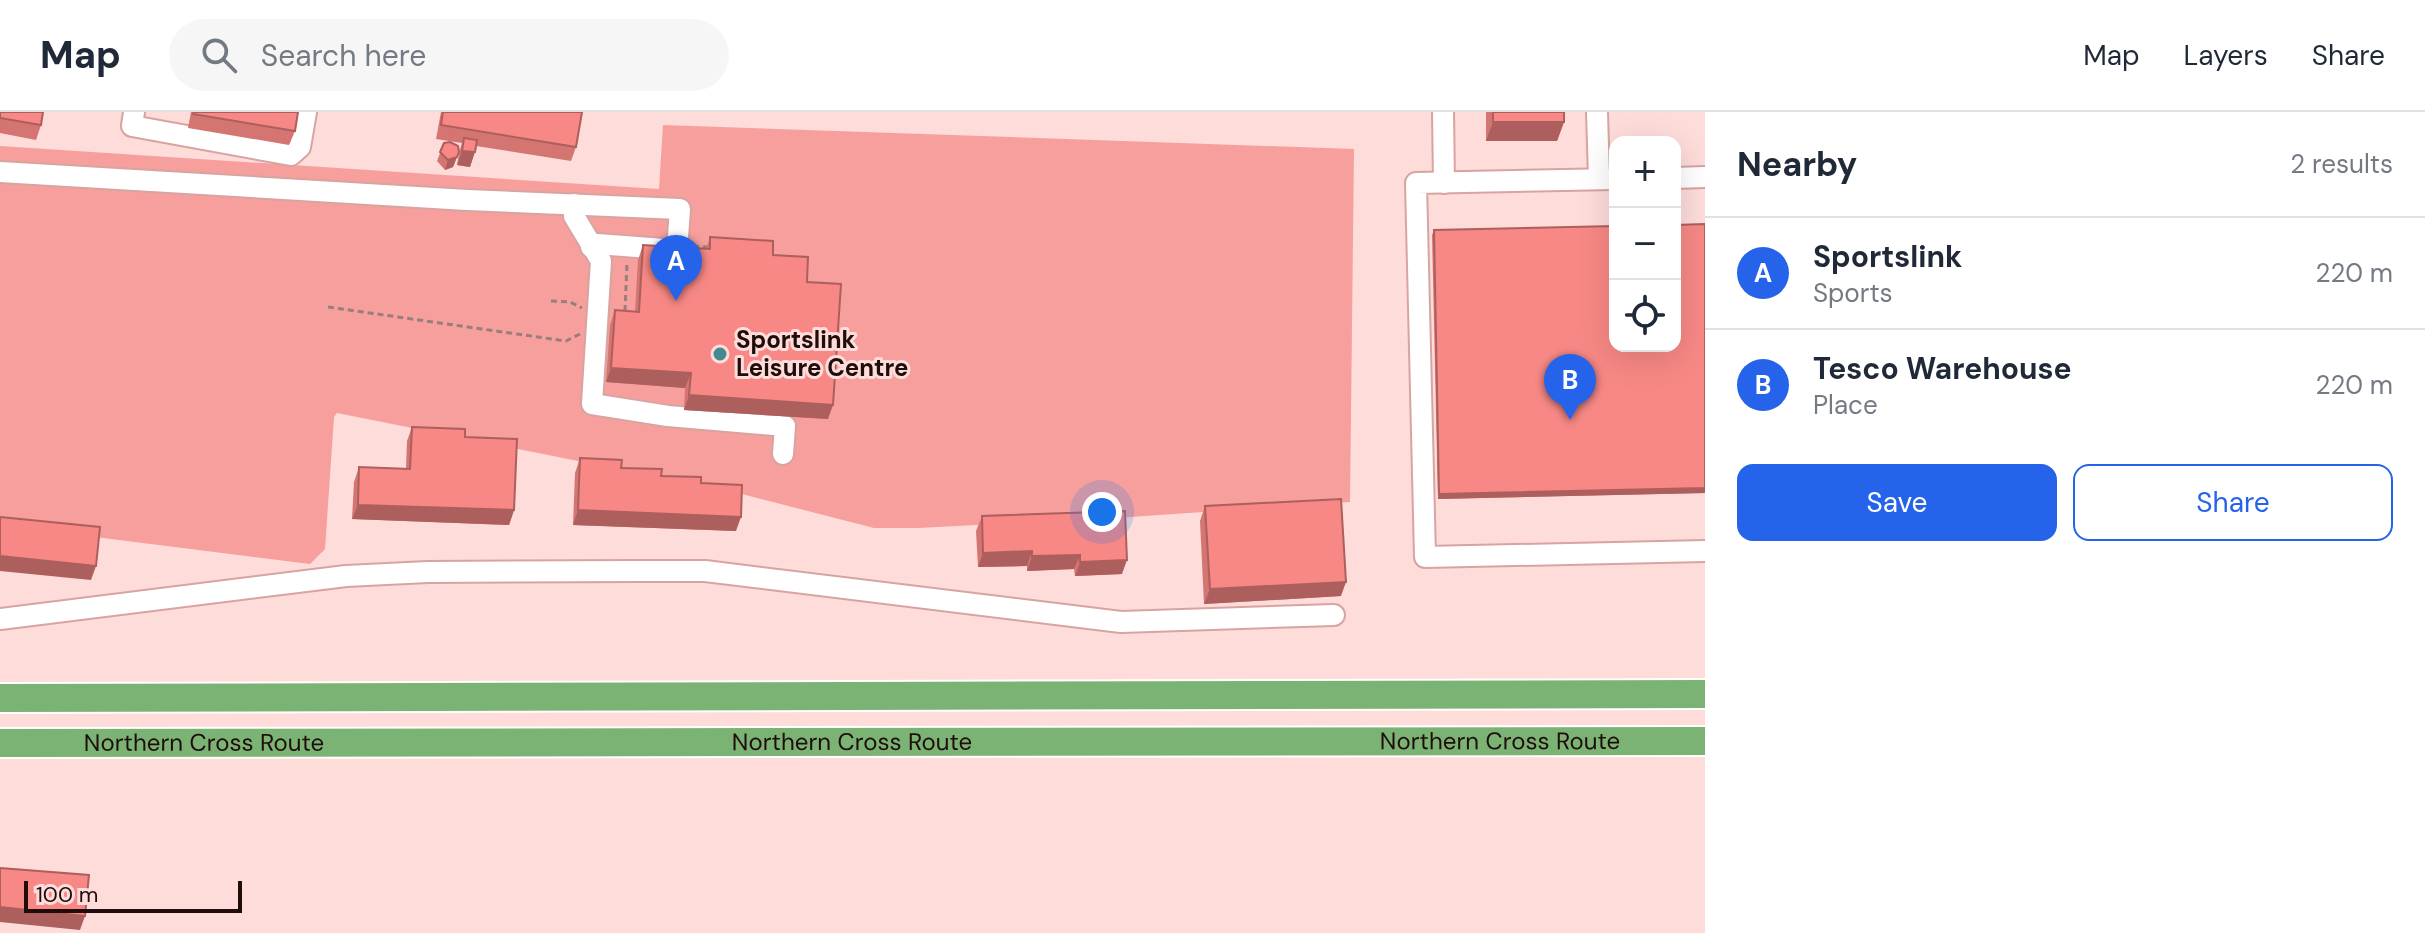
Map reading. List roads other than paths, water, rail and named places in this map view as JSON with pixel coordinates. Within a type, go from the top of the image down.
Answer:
[{"type":"highway","name":"Northern Cross Route","points":[[0,698],[1705,694]]},
{"type":"highway","name":"Northern Cross Route","points":[[0,743],[1705,741]]},
{"type":"lane","points":[[134,112],[132,126],[291,155],[300,147],[306,112]]},
{"type":"lane","points":[[1443,112],[1444,183]]},
{"type":"lane","points":[[1597,112],[1607,179],[1416,183],[1425,557],[1705,551]]},
{"type":"lane","points":[[0,172],[467,200],[680,209],[677,250],[597,244],[591,247]]},
{"type":"lane","points":[[1681,178],[1705,177]]},
{"type":"lane","points":[[574,204],[574,216],[601,261],[592,404],[668,416],[785,426],[783,454]]},
{"type":"lane","points":[[0,619],[346,576],[428,572],[620,571],[705,571],[1121,622],[1334,615]]},
{"type":"place","name":"Sportslink","points":[[676,301]]},
{"type":"place","name":"Sportslink Leisure Centre","points":[[720,354]]},
{"type":"place","name":"Tesco Warehouse","points":[[1570,420]]}]
